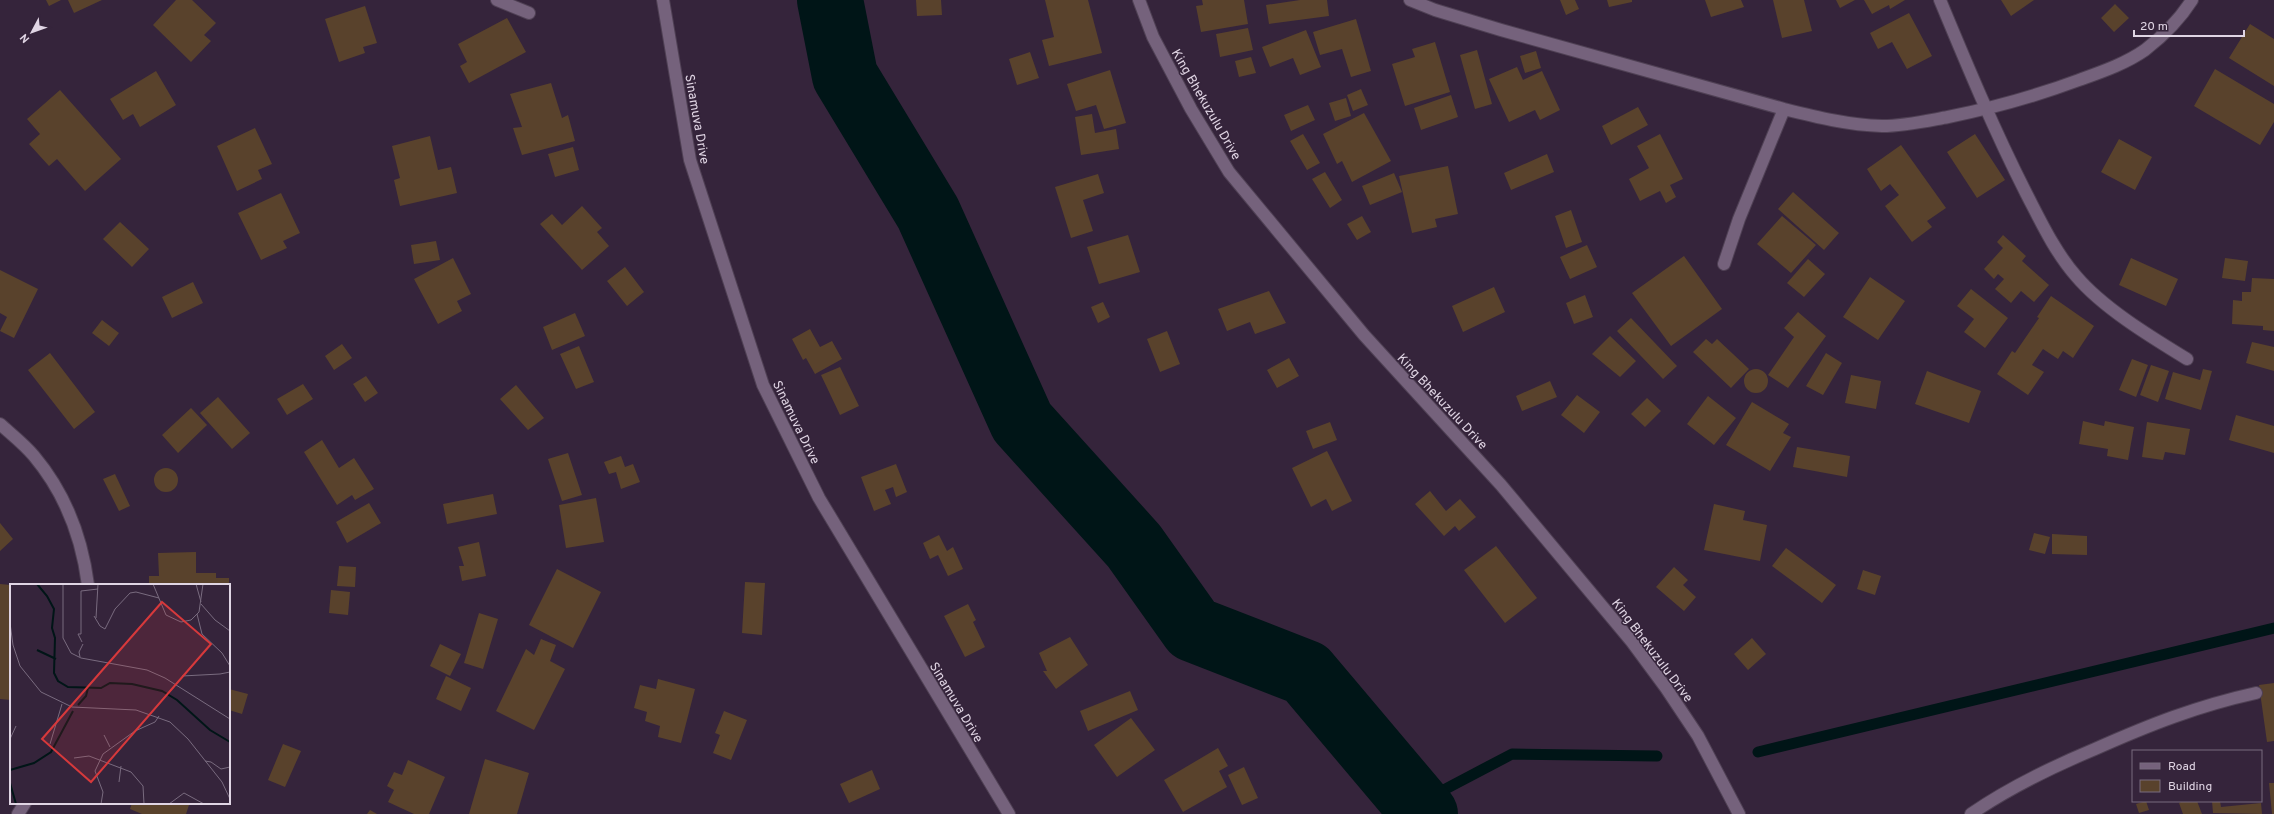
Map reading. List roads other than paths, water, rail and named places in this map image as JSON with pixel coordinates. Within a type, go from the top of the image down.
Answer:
[{"type":"street","points":[[497,0],[529,13]]},
{"type":"street","name":"Sinamuva Drive","points":[[663,0],[690,160],[763,385],[819,498],[1009,814]]},
{"type":"street","name":"King Bhekuzulu Drive","points":[[1139,0],[1153,38],[1191,109],[1229,172],[1364,335],[1501,484],[1632,642],[1666,688],[1698,736],[1739,814]]},
{"type":"street","points":[[1410,0],[1435,10],[1501,30],[1825,120],[1884,126],[1918,123],[1985,109],[2039,95],[2117,66],[2144,51],[2165,34],[2192,0]]},
{"type":"street","points":[[1940,0],[1985,109],[2061,258],[2077,278],[2125,318],[2152,338],[2187,359]]},
{"type":"street","points":[[1724,264],[1739,219],[1784,109]]},
{"type":"street","points":[[0,424],[34,456],[58,489],[72,519],[84,554],[88,584]]},
{"type":"street","points":[[1971,814],[2011,789],[2054,766],[2148,725],[2219,701],[2256,693]]},
{"type":"street","points":[[18,814],[24,804]]},
{"type":"waterway","points":[[830,0],[845,76],[928,213],[1022,422],[1134,546],[1193,629],[1306,673],[1425,814]]},
{"type":"waterway","points":[[1758,752],[2274,628]]},
{"type":"waterway","points":[[1417,804],[1512,754],[1657,756]]}]
